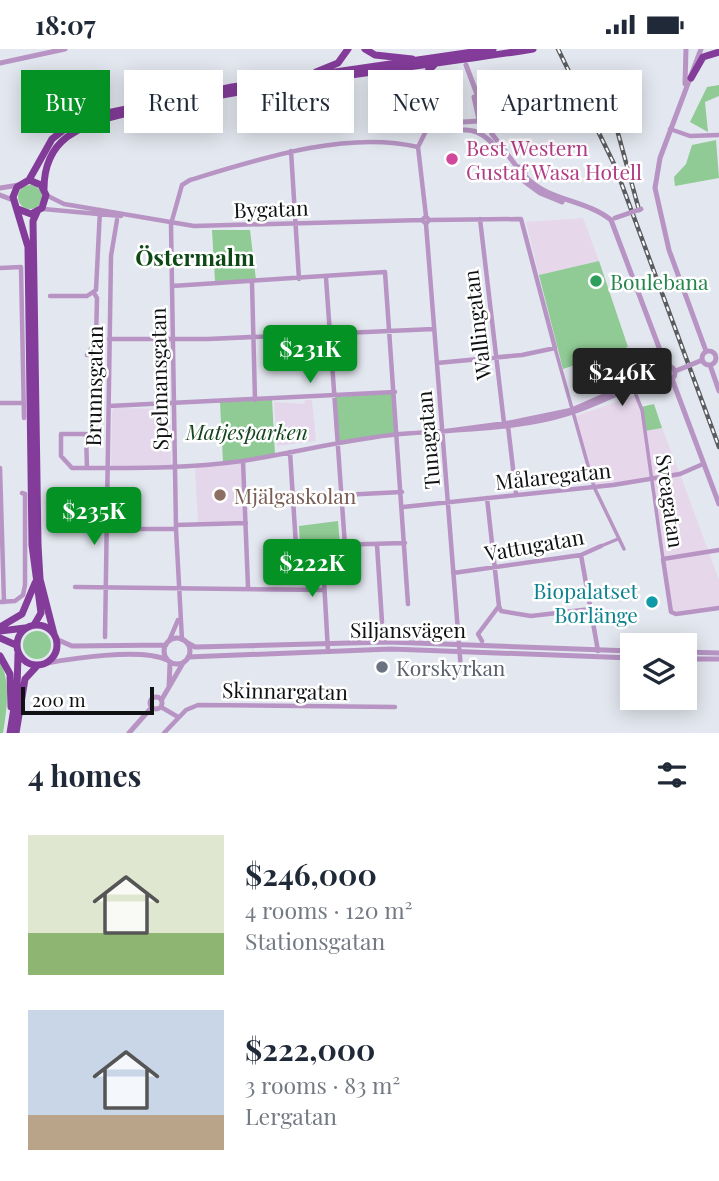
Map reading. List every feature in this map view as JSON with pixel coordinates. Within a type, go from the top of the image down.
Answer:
[{"type":"highway","points":[[320,70],[338,63],[348,49]]},
{"type":"highway","points":[[365,49],[375,55],[419,60]]},
{"type":"highway","points":[[350,70],[493,49]]},
{"type":"highway","points":[[395,70],[533,49]]},
{"type":"highway","points":[[691,78],[703,57],[719,52]]},
{"type":"highway","points":[[429,70],[435,64]]},
{"type":"highway","points":[[16,733],[24,680],[28,673],[47,663],[56,653],[55,637],[40,579],[38,545],[33,221],[45,192],[47,163],[55,149],[67,137],[95,123],[232,93],[368,74]]},
{"type":"highway","points":[[10,733],[17,689],[17,649],[41,613],[35,583],[28,247],[13,200],[19,185],[29,180],[52,139],[66,128],[88,117],[237,88]]},
{"type":"highway","points":[[29,180],[45,192]]},
{"type":"highway","points":[[18,209],[25,213],[39,210]]},
{"type":"highway","points":[[0,629],[22,614],[35,583]]},
{"type":"highway","points":[[0,629],[44,626],[55,637]]},
{"type":"highway","points":[[0,638],[17,649],[26,663],[38,666]]},
{"type":"highway","points":[[0,656],[8,667],[11,680],[10,733]]},
{"type":"street","points":[[0,63],[65,49]]},
{"type":"street","points":[[684,92],[688,70],[686,49]]},
{"type":"street","points":[[86,468],[86,434],[61,434],[61,456],[72,468],[86,468],[108,468],[176,468],[243,461],[398,435],[506,425],[572,411],[663,371],[677,370],[701,361],[706,351],[669,250],[656,203],[656,175],[670,129],[701,49]]},
{"type":"street","points":[[466,65],[477,104]]},
{"type":"street","points":[[465,124],[473,117],[477,108],[469,73]]},
{"type":"street","points":[[465,124],[477,121]]},
{"type":"street","points":[[670,129],[690,137],[719,135]]},
{"type":"street","points":[[299,279],[291,151],[389,140],[418,147],[426,133]]},
{"type":"street","points":[[481,133],[516,169],[524,170],[523,178]]},
{"type":"street","points":[[493,133],[516,169],[514,176],[613,219],[663,371],[671,379],[719,504]]},
{"type":"street","name":"Tunagatan","points":[[418,147],[461,670]]},
{"type":"street","name":"Spelmansgatan","points":[[184,641],[179,617],[176,526],[171,224],[177,197],[185,182],[291,151]]},
{"type":"street","points":[[0,188],[19,185]]},
{"type":"street","name":"Bygatan","points":[[45,192],[56,202],[120,218],[171,224],[521,219],[555,348]]},
{"type":"street","points":[[0,195],[13,200]]},
{"type":"street","points":[[613,219],[656,203]]},
{"type":"street","name":"Bygatan","points":[[39,210],[100,213]]},
{"type":"street","points":[[87,355],[96,341],[97,298],[94,293],[100,213]]},
{"type":"street","name":"Brunnsgatan","points":[[105,637],[111,256],[120,218]]},
{"type":"street","name":"Wallingatan","points":[[480,219],[496,358],[516,494]]},
{"type":"street","points":[[0,268],[21,267],[24,418]]},
{"type":"street","points":[[172,286],[252,283],[385,272],[408,604]]},
{"type":"street","points":[[326,278],[345,546]]},
{"type":"street","points":[[252,283],[255,400]]},
{"type":"street","points":[[50,296],[87,296],[94,293]]},
{"type":"street","points":[[109,339],[173,340],[434,329]]},
{"type":"street","points":[[437,363],[496,358],[555,348],[594,487],[624,549]]},
{"type":"street","points":[[706,351],[718,355],[710,365]]},
{"type":"street","points":[[701,361],[710,365],[719,391]]},
{"type":"street","points":[[671,379],[677,370]]},
{"type":"street","points":[[109,406],[395,392]]},
{"type":"street","name":"Sveagatan","points":[[636,395],[642,409],[659,544],[671,612],[676,614],[719,608]]},
{"type":"street","points":[[0,403],[24,403]]},
{"type":"street","points":[[290,452],[296,546],[405,543]]},
{"type":"street","points":[[243,461],[248,587]]},
{"type":"street","name":"Målaregatan","points":[[403,507],[652,479],[680,474],[703,464]]},
{"type":"street","points":[[1,468],[2,602],[15,601],[23,595],[25,585],[27,529],[25,494],[22,493]]},
{"type":"street","points":[[342,495],[402,492]]},
{"type":"street","points":[[487,498],[501,611],[531,616],[590,609]]},
{"type":"street","points":[[78,529],[246,523]]},
{"type":"street","name":"Vattugatan","points":[[453,573],[582,555],[618,538]]},
{"type":"street","points":[[377,545],[382,622]]},
{"type":"street","points":[[322,546],[327,648]]},
{"type":"street","points":[[663,559],[719,549]]},
{"type":"street","points":[[582,555],[598,654]]},
{"type":"street","points":[[75,587],[179,586],[324,590]]},
{"type":"street","points":[[482,641],[478,634],[499,606]]},
{"type":"street","name":"Spelmansgatan","points":[[167,643],[179,617]]},
{"type":"street","points":[[55,637],[72,646],[167,643],[164,653],[172,673],[168,690]]},
{"type":"street","points":[[161,707],[162,699],[186,660],[184,641]]},
{"type":"street","name":"Siljansvägen","points":[[167,643],[184,641],[195,647],[391,649],[460,653],[620,652]]},
{"type":"street","name":"Siljansvägen","points":[[169,661],[388,642],[620,657]]},
{"type":"street","points":[[697,653],[719,653]]},
{"type":"street","points":[[47,663],[95,656],[151,656],[169,661]]},
{"type":"street","points":[[697,659],[719,659]]},
{"type":"street","points":[[129,733],[152,707],[152,698],[162,699]]},
{"type":"street","name":"Skinnargatan","points":[[178,717],[198,705],[395,707]]},
{"type":"street","points":[[152,707],[161,707],[178,717],[164,733]]},
{"type":"shaded area","points":[[583,218],[599,261],[539,275],[526,222]]},
{"type":"shaded area","points":[[636,395],[645,431],[662,428],[680,474],[719,580],[719,608],[676,614],[671,612],[659,544],[652,480],[594,487],[573,417]]},
{"type":"shaded area","points":[[305,400],[312,400],[316,441],[277,446],[274,402],[304,404]]},
{"type":"shaded area","points":[[114,408],[170,409],[171,466],[111,466]]},
{"type":"shaded area","name":"Mjälgaskolan","points":[[242,461],[245,523],[198,523],[195,467]]},
{"type":"green space","points":[[719,85],[719,96],[705,102],[708,132],[690,122],[707,87]]},
{"type":"green space","points":[[716,140],[719,178],[675,186],[674,177],[686,164],[692,145]]},
{"type":"green space","points":[[30,185],[41,192],[42,197],[35,208],[30,209],[19,202],[18,197],[25,186]]},
{"type":"green space","points":[[212,230],[250,230],[256,280],[215,281]]},
{"type":"green space","points":[[599,261],[628,347],[563,369],[539,275]]},
{"type":"green space","points":[[395,392],[398,435],[338,445],[335,397]]},
{"type":"green space","name":"Matjesparken","points":[[272,399],[275,455],[223,463],[220,402]]},
{"type":"green space","points":[[654,404],[662,428],[645,431],[641,407]]},
{"type":"green space","points":[[338,521],[340,545],[300,546],[299,526]]},
{"type":"green space","points":[[37,631],[47,635],[51,645],[47,655],[37,659],[27,655],[23,645],[27,635]]},
{"type":"green space","points":[[0,660],[7,687],[3,733],[0,733]]},
{"type":"railway","points":[[558,49],[615,166],[719,447]]},
{"type":"railway","points":[[618,133],[639,210]]},
{"type":"place","name":"Best Western Gustaf Wasa Hotell","points":[[452,159]]},
{"type":"place","name":"Boulebana","points":[[596,281]]},
{"type":"place","name":"Mjälgaskolan","points":[[220,495]]},
{"type":"place","name":"Biopalatset Borlänge","points":[[652,602]]},
{"type":"place","name":"Korskyrkan","points":[[382,667]]},
{"type":"district","name":"Östermalm","points":[[195,256]]}]
